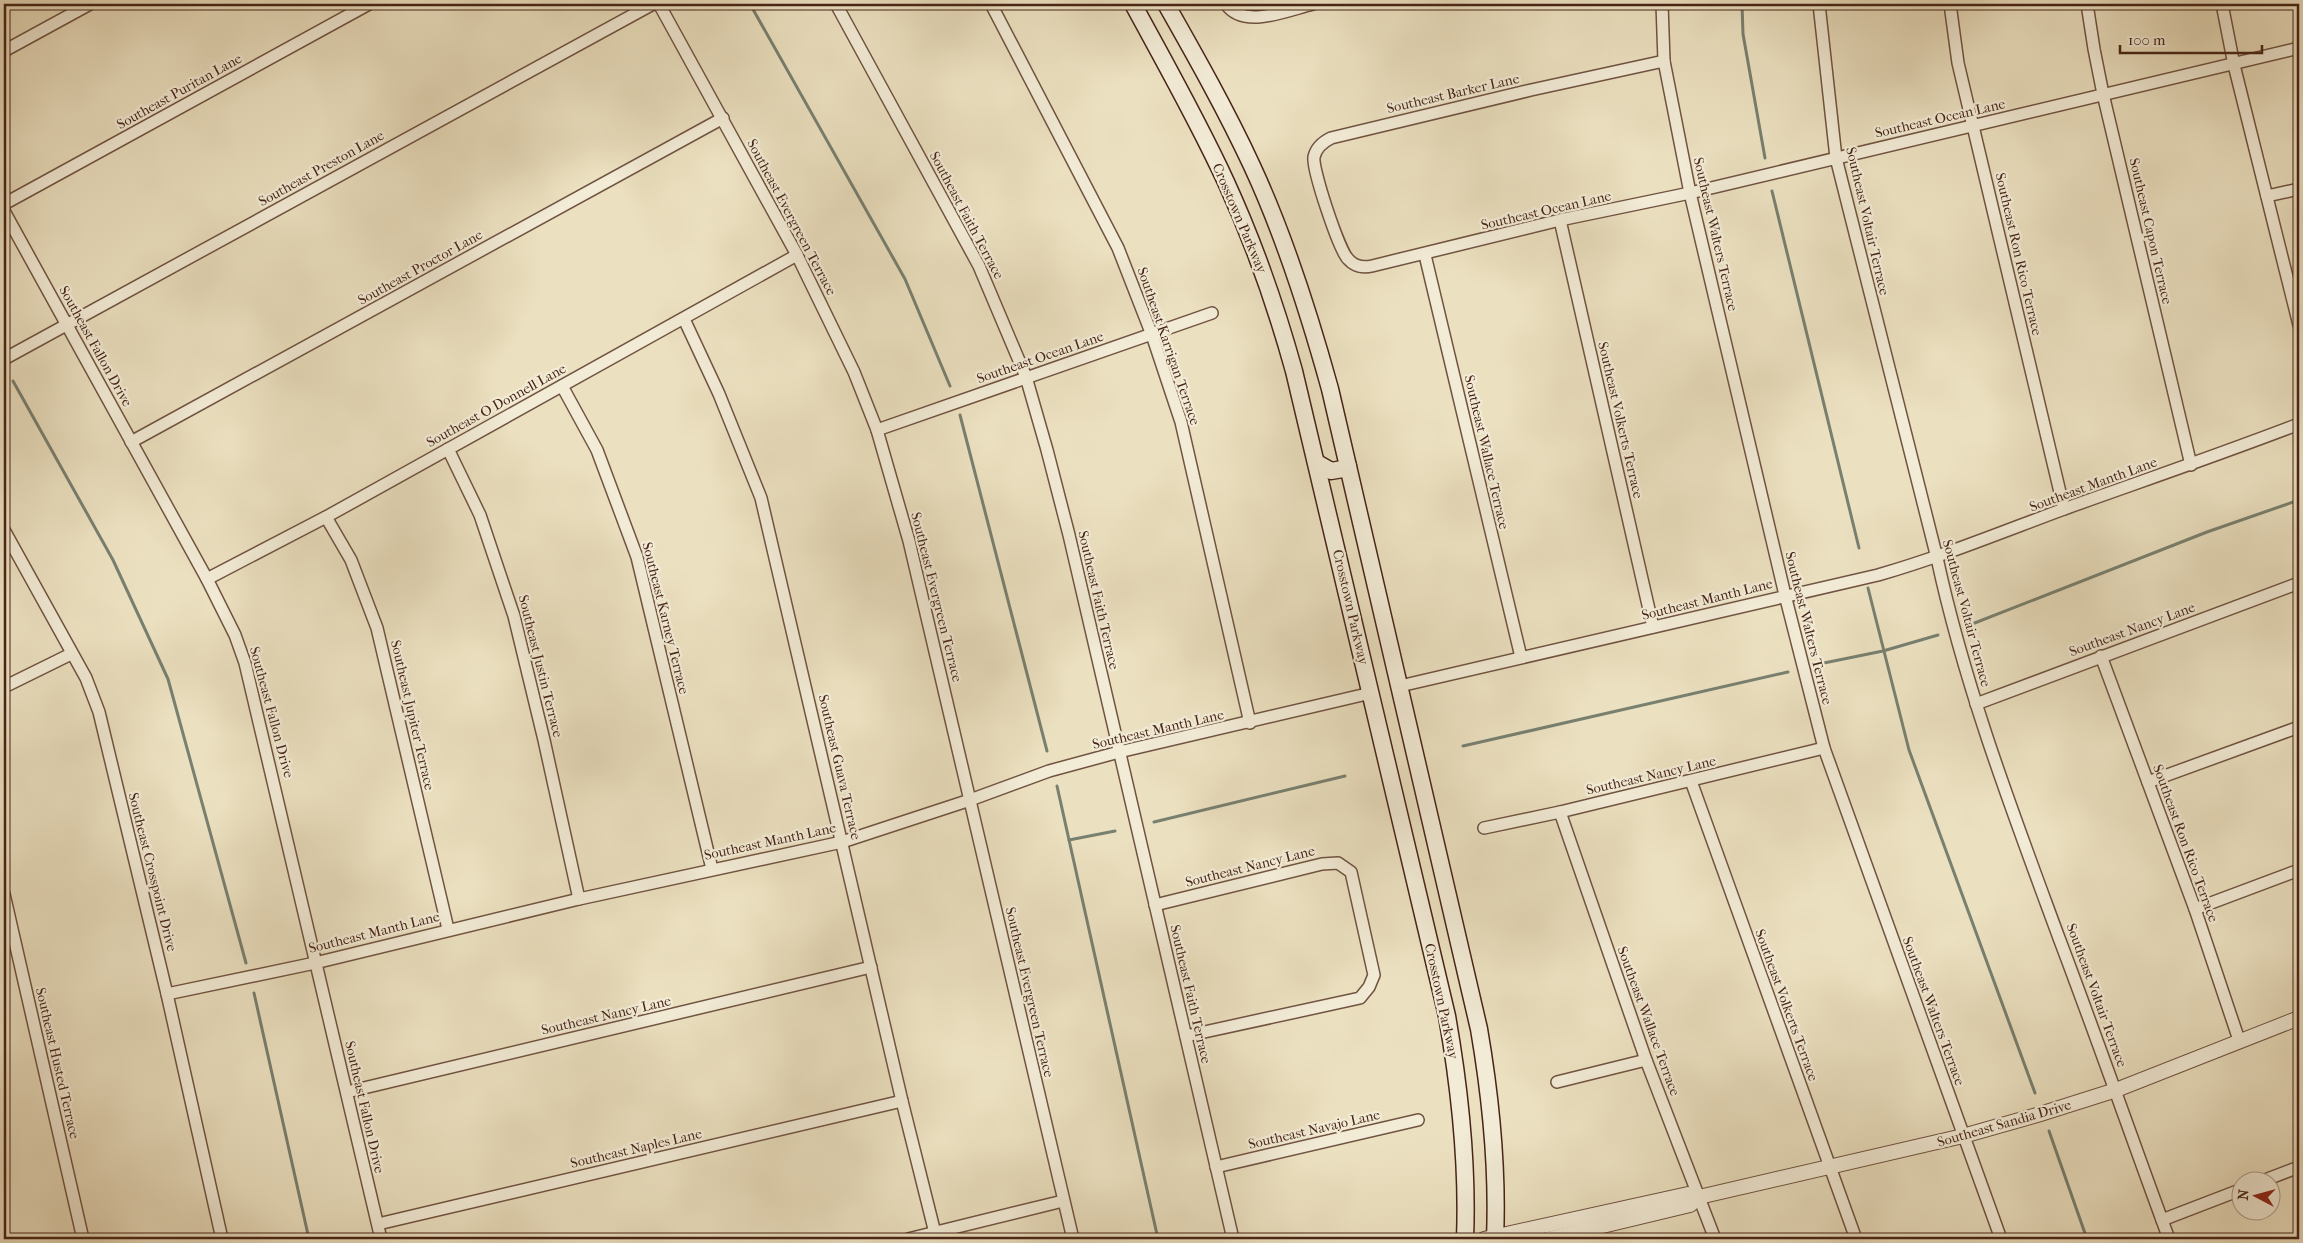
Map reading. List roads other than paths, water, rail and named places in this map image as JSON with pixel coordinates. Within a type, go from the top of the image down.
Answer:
[{"type":"main road","name":"Crosstown Parkway","points":[[1133,4],[1212,151],[1242,218],[1279,318],[1318,463],[1430,941],[1453,1053],[1465,1154],[1465,1239]]},
{"type":"main road","points":[[1166,4],[1239,139],[1277,225],[1317,342],[1474,1001],[1482,1047],[1494,1146],[1491,1238]]},
{"type":"main road","points":[[1318,463],[1331,471],[1348,466]]},
{"type":"street","points":[[4,51],[90,4]]},
{"type":"street","name":"Southeast Puritan Lane","points":[[4,204],[369,4]]},
{"type":"street","name":"Southeast Preston Lane","points":[[4,359],[653,4]]},
{"type":"street","name":"Southeast Evergreen Terrace","points":[[659,4],[798,255],[854,372],[878,430],[908,541],[1073,1239]]},
{"type":"street","name":"Southeast Faith Terrace","points":[[836,4],[979,266],[1026,378],[1069,535],[1234,1239]]},
{"type":"street","name":"Southeast Karrigan Terrace","points":[[991,4],[1118,248],[1152,335],[1181,422],[1250,723]]},
{"type":"street","points":[[1226,4],[1234,14],[1247,18],[1313,4]]},
{"type":"street","name":"Southeast Walters Terrace","points":[[1662,4],[1664,61],[1690,193],[1785,596],[1824,748],[2001,1239]]},
{"type":"street","name":"Southeast Voltair Terrace","points":[[1819,4],[1836,158],[1937,558],[1950,621],[2010,805],[2169,1239]]},
{"type":"street","name":"Southeast Ron Rico Terrace","points":[[1950,4],[1958,63],[2064,509]]},
{"type":"street","name":"Southeast Capon Terrace","points":[[2087,4],[2103,94],[2191,465]]},
{"type":"street","points":[[2222,4],[2234,65],[2299,325]]},
{"type":"street","name":"Southeast Ocean Lane","points":[[1328,211],[1346,257],[1359,266],[1372,266],[1560,220],[1690,193],[2299,48]]},
{"type":"street","name":"Southeast Barker Lane","points":[[1328,211],[1313,164],[1314,155],[1319,147],[1331,138],[1522,92],[1664,61]]},
{"type":"street","name":"Southeast Proctor Lane","points":[[131,442],[723,118]]},
{"type":"street","points":[[2267,196],[2299,189]]},
{"type":"street","name":"Southeast Fallon Drive","points":[[4,210],[207,579],[235,635],[245,663],[265,740],[315,962],[381,1239]]},
{"type":"street","name":"Southeast Volkerts Terrace","points":[[1560,220],[1653,628]]},
{"type":"street","name":"Southeast Wallace Terrace","points":[[1425,254],[1521,657]]},
{"type":"street","name":"Southeast O Donnell Lane","points":[[207,579],[326,516],[798,255]]},
{"type":"street","name":"Southeast Ocean Lane","points":[[878,430],[1212,313]]},
{"type":"street","name":"Southeast Guava Terrace","points":[[684,319],[719,394],[761,498],[902,1101],[935,1233]]},
{"type":"street","name":"Southeast Karney Terrace","points":[[562,386],[597,450],[637,557],[712,869]]},
{"type":"street","name":"Southeast Manth Lane","points":[[1400,686],[1878,575],[1937,558],[2064,509],[2191,465],[2299,424]]},
{"type":"street","name":"Southeast Justin Terrace","points":[[448,449],[480,514],[514,616],[579,899]]},
{"type":"street","name":"Southeast Jupiter Terrace","points":[[326,516],[351,560],[377,628],[448,929]]},
{"type":"street","name":"Southeast Crosspoint Drive","points":[[5,537],[86,678],[99,712],[167,994],[222,1239]]},
{"type":"street","name":"Southeast Nancy Lane","points":[[1976,704],[2299,583]]},
{"type":"street","points":[[4,687],[71,654]]},
{"type":"street","name":"Southeast Ron Rico Terrace","points":[[2101,656],[2195,910],[2238,1040]]},
{"type":"street","name":"Southeast Manth Lane","points":[[167,994],[315,962],[448,929],[712,869],[842,842],[970,800],[1049,771],[1119,752],[1250,723],[1371,693]]},
{"type":"street","points":[[2148,782],[2299,727]]},
{"type":"street","name":"Southeast Nancy Lane","points":[[1484,828],[1560,812],[1824,748]]},
{"type":"street","name":"Southeast Volkerts Terrace","points":[[1691,781],[1856,1239]]},
{"type":"street","name":"Southeast Wallace Terrace","points":[[1560,812],[1646,1060],[1715,1239]]},
{"type":"street","name":"Southeast Nancy Lane","points":[[1155,905],[1322,864],[1338,863],[1351,872],[1374,976],[1369,988],[1360,998],[1186,1036]]},
{"type":"street","points":[[2195,910],[2299,870]]},
{"type":"street","name":"Southeast Husted Terrace","points":[[4,894],[83,1239]]},
{"type":"street","name":"Southeast Nancy Lane","points":[[347,1092],[871,967]]},
{"type":"street","name":"Southeast Sandia Drive","points":[[1491,1238],[1688,1194],[1699,1197],[1963,1136],[2116,1090],[2238,1040],[2299,1018]]},
{"type":"street","points":[[1557,1082],[1646,1060]]},
{"type":"street","name":"Southeast Naples Lane","points":[[378,1224],[902,1101]]},
{"type":"street","name":"Southeast Navajo Lane","points":[[1216,1167],[1418,1120]]},
{"type":"street","points":[[2280,1174],[2299,1167]]},
{"type":"street","points":[[2162,1220],[2230,1194]]},
{"type":"street","name":"Southeast Sandia Drive","points":[[1548,1239],[1569,1237],[1690,1205],[1699,1197]]},
{"type":"street","points":[[908,1239],[1063,1201]]},
{"type":"waterway","points":[[750,4],[905,279],[950,386]]},
{"type":"waterway","points":[[1742,4],[1743,34],[1765,158]]},
{"type":"waterway","points":[[1772,191],[1859,548]]},
{"type":"waterway","points":[[13,381],[113,560],[168,679],[246,963]]},
{"type":"waterway","points":[[960,415],[1047,751]]},
{"type":"waterway","points":[[1967,626],[2207,532],[2299,500]]},
{"type":"waterway","points":[[1868,588],[1909,750],[2035,1093]]},
{"type":"waterway","points":[[1819,664],[1883,651],[1938,635]]},
{"type":"waterway","points":[[1463,746],[1788,672]]},
{"type":"waterway","points":[[1154,822],[1345,776]]},
{"type":"waterway","points":[[1057,786],[1158,1239]]},
{"type":"waterway","points":[[1069,840],[1115,831]]},
{"type":"waterway","points":[[254,993],[309,1239]]},
{"type":"waterway","points":[[2049,1131],[2087,1239]]}]
